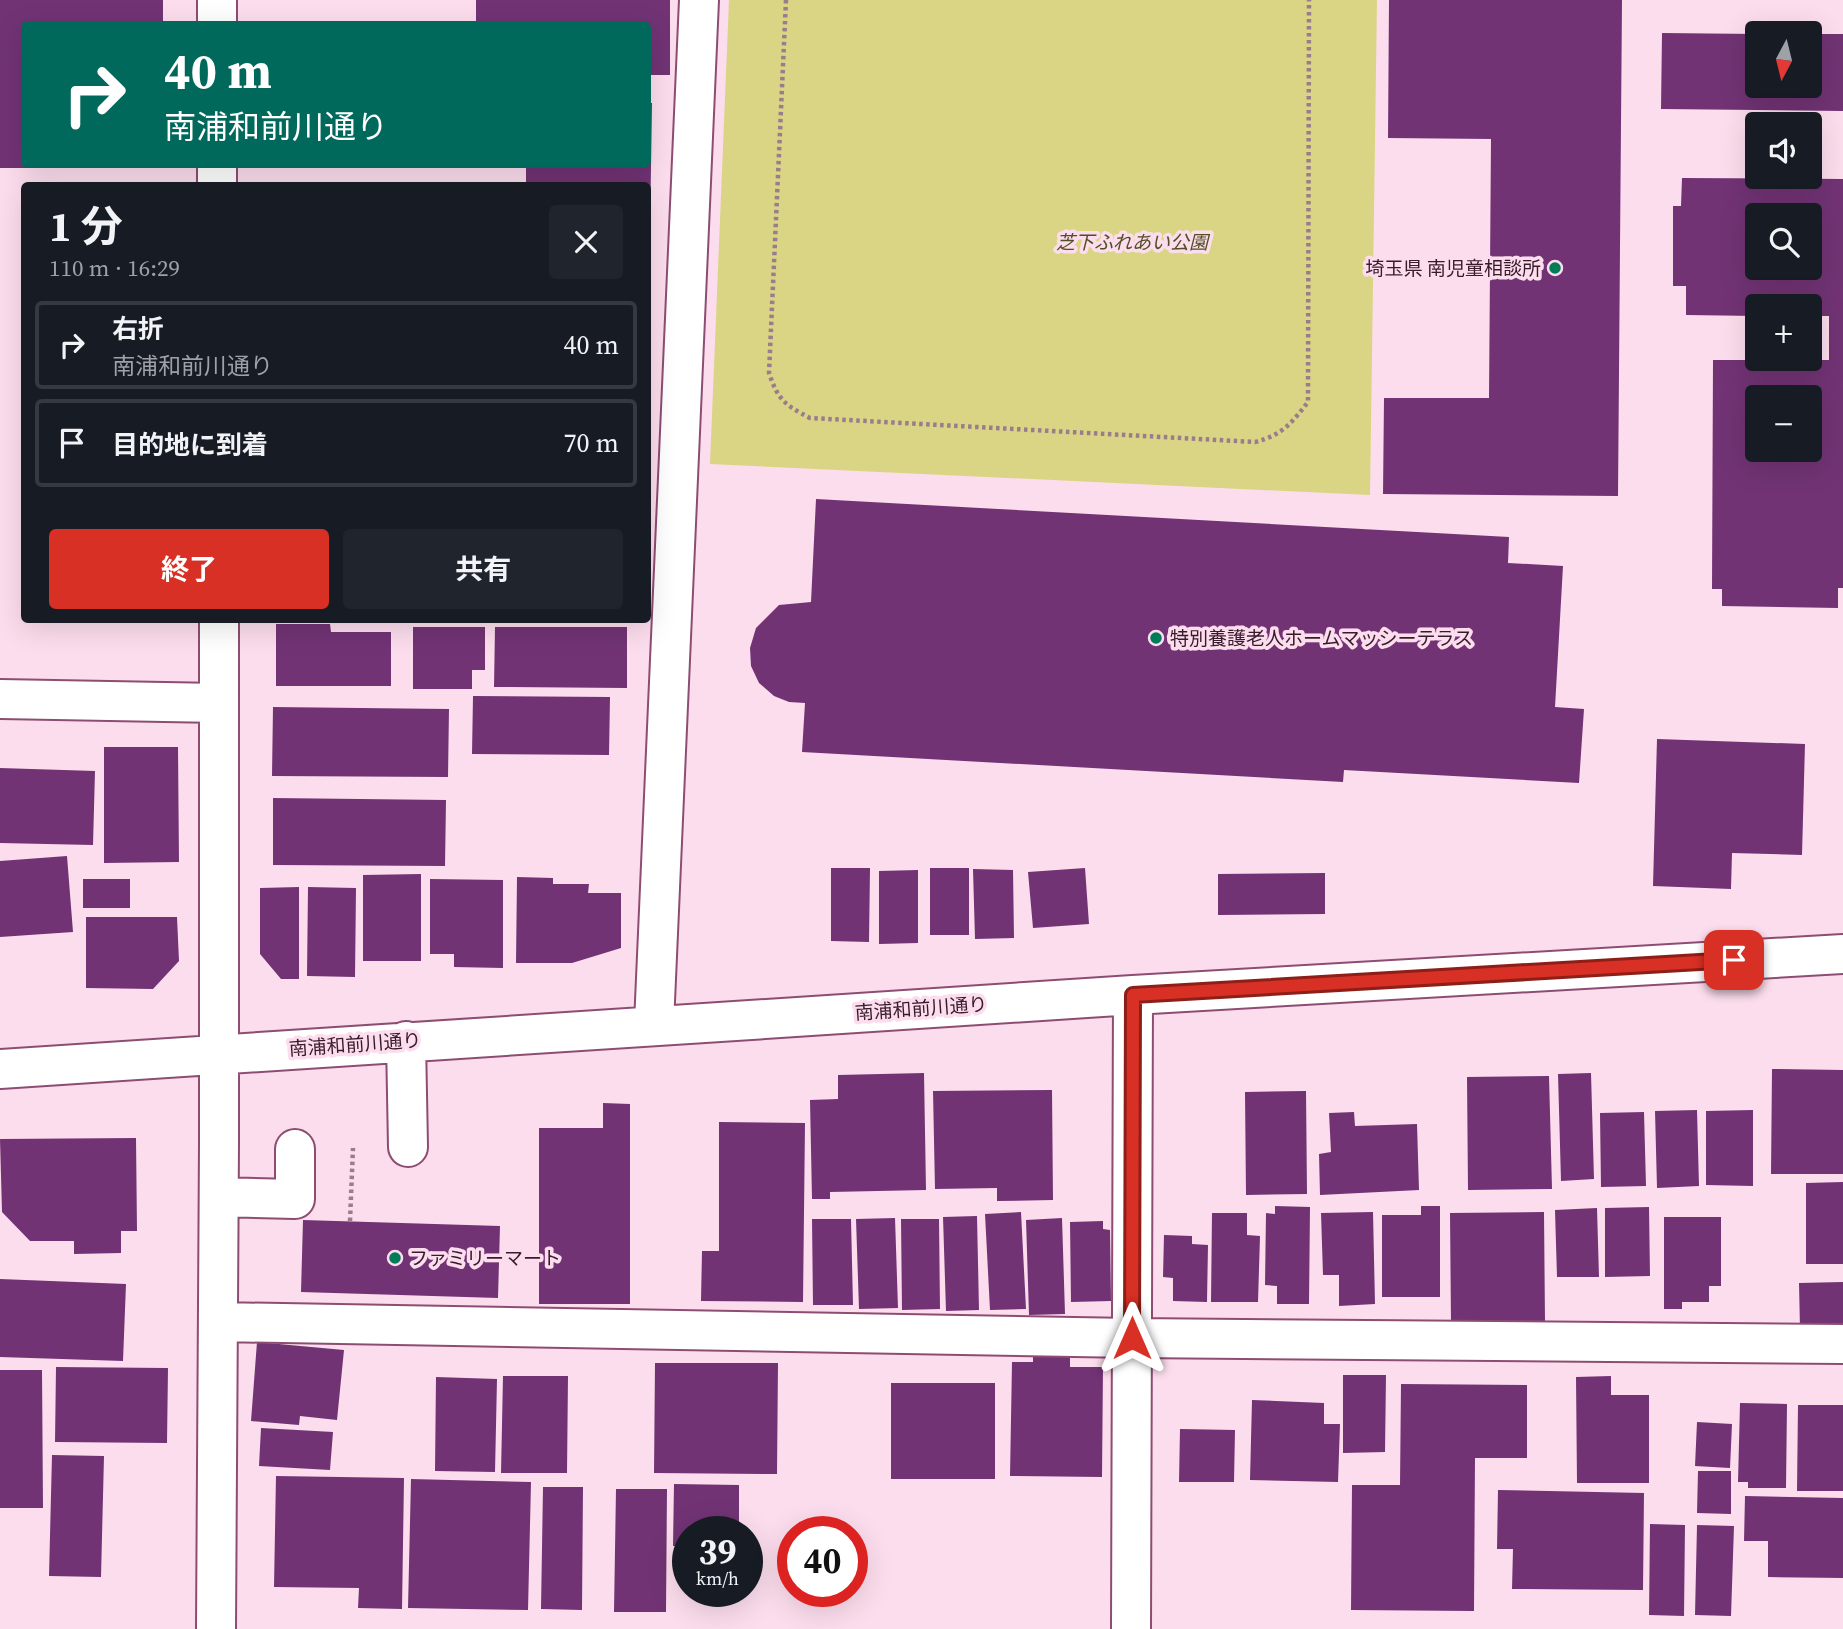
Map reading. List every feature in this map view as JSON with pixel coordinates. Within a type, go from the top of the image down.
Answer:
[{"type":"street","points":[[217,0],[217,21]]},
{"type":"street","points":[[654,1024],[660,601],[699,0]]},
{"type":"street","points":[[216,1629],[219,623]]},
{"type":"street","points":[[0,699],[219,703]]},
{"type":"street","name":"南浦和前川通り","points":[[0,1069],[654,1024],[1843,954]]},
{"type":"street","points":[[1131,1629],[1133,995]]},
{"type":"street","points":[[406,1041],[408,1147]]},
{"type":"street","points":[[219,1197],[295,1199],[295,1149]]},
{"type":"street","points":[[219,1322],[1132,1338],[1843,1345]]},
{"type":"path","points":[[786,0],[769,373],[775,393],[787,406],[810,418],[1255,442],[1275,437],[1296,418],[1308,402],[1309,0]]},
{"type":"path","points":[[350,1222],[353,1148]]},
{"type":"green space","name":"芝下ふれあい公園","points":[[729,0],[1377,0],[1370,495],[710,464]]},
{"type":"building","points":[[0,0],[163,0],[163,21],[21,21],[21,168],[0,168]]},
{"type":"building","points":[[476,0],[670,0],[670,75],[651,75],[651,21],[476,21]]},
{"type":"building","name":"埼玉県 南児童相談所","points":[[1389,0],[1622,0],[1618,496],[1383,494],[1384,398],[1489,398],[1491,139],[1388,138]]},
{"type":"building","points":[[1662,33],[1745,34],[1745,98],[1822,98],[1822,34],[1843,34],[1843,111],[1661,109]]},
{"type":"building","points":[[651,103],[652,103],[651,167]]},
{"type":"building","points":[[526,168],[651,168],[651,182],[526,182]]},
{"type":"building","points":[[1682,178],[1745,178],[1745,189],[1822,189],[1822,179],[1843,179],[1843,588],[1838,588],[1838,608],[1722,606],[1722,589],[1712,589],[1713,360],[1745,360],[1745,371],[1822,371],[1822,360],[1829,360],[1829,316],[1822,316],[1822,294],[1745,294],[1745,316],[1686,315],[1686,286],[1673,286],[1673,206],[1681,206]]},
{"type":"building","name":"特別養護老人ホームマッシーテラス","points":[[816,499],[1509,537],[1508,563],[1563,566],[1555,707],[1584,709],[1579,783],[1344,770],[1343,782],[802,752],[805,703],[789,702],[774,696],[759,683],[751,666],[750,648],[756,628],[779,605],[811,602]]},
{"type":"building","points":[[276,624],[330,624],[331,632],[391,632],[391,686],[276,686]]},
{"type":"building","points":[[413,627],[485,627],[485,670],[472,670],[472,689],[413,689]]},
{"type":"building","points":[[495,627],[627,627],[627,688],[494,687]]},
{"type":"building","points":[[473,696],[610,697],[609,755],[472,754]]},
{"type":"building","points":[[273,707],[449,709],[448,777],[272,776]]},
{"type":"building","points":[[1657,739],[1805,744],[1802,855],[1732,853],[1731,889],[1653,886]]},
{"type":"building","points":[[104,747],[178,747],[179,862],[104,863]]},
{"type":"building","points":[[0,768],[95,771],[93,845],[0,843]]},
{"type":"building","points":[[273,798],[446,800],[445,866],[273,865]]},
{"type":"building","points":[[67,856],[73,932],[0,937],[0,861]]},
{"type":"building","points":[[831,868],[870,868],[869,942],[831,941]]},
{"type":"building","points":[[930,868],[969,868],[969,935],[930,935]]},
{"type":"building","points":[[1085,868],[1089,924],[1033,928],[1028,872]]},
{"type":"building","points":[[973,869],[1013,870],[1014,938],[975,939]]},
{"type":"building","points":[[918,870],[918,943],[879,944],[879,871]]},
{"type":"building","points":[[1325,873],[1325,914],[1218,915],[1218,874]]},
{"type":"building","points":[[421,874],[421,961],[363,961],[363,875]]},
{"type":"building","points":[[517,877],[553,878],[553,884],[589,884],[588,893],[621,893],[621,948],[572,963],[516,963]]},
{"type":"building","points":[[83,879],[130,879],[130,908],[83,908]]},
{"type":"building","points":[[430,879],[503,880],[503,968],[454,967],[454,954],[430,954]]},
{"type":"building","points":[[299,887],[299,979],[281,979],[260,954],[260,888]]},
{"type":"building","points":[[308,887],[356,888],[355,977],[307,976]]},
{"type":"building","points":[[86,917],[177,917],[179,961],[153,989],[86,988]]},
{"type":"building","points":[[1772,1069],[1843,1070],[1843,1174],[1771,1174]]},
{"type":"building","points":[[924,1073],[926,1190],[830,1192],[830,1199],[812,1199],[810,1100],[838,1099],[838,1075]]},
{"type":"building","points":[[1591,1073],[1594,1179],[1561,1181],[1558,1074]]},
{"type":"building","points":[[1549,1076],[1552,1189],[1468,1190],[1467,1077]]},
{"type":"building","points":[[1052,1090],[1053,1200],[997,1201],[997,1188],[935,1189],[933,1091]]},
{"type":"building","points":[[1306,1091],[1307,1194],[1246,1195],[1245,1092]]},
{"type":"building","points":[[603,1103],[630,1104],[630,1304],[539,1304],[539,1128],[603,1128]]},
{"type":"building","points":[[1697,1110],[1699,1186],[1657,1188],[1655,1111]]},
{"type":"building","points":[[1753,1110],[1753,1186],[1706,1185],[1706,1111]]},
{"type":"building","points":[[1354,1112],[1355,1126],[1417,1124],[1419,1190],[1320,1195],[1319,1154],[1331,1152],[1329,1113]]},
{"type":"building","points":[[1644,1112],[1646,1186],[1601,1187],[1600,1113]]},
{"type":"building","points":[[719,1122],[805,1123],[803,1302],[701,1301],[702,1251],[719,1251]]},
{"type":"building","points":[[136,1138],[137,1231],[121,1231],[121,1253],[74,1254],[74,1241],[30,1241],[2,1212],[0,1139]]},
{"type":"building","points":[[1843,1182],[1843,1264],[1806,1264],[1806,1183]]},
{"type":"building","points":[[1275,1206],[1310,1207],[1309,1304],[1277,1304],[1277,1286],[1265,1285],[1266,1213],[1275,1214]]},
{"type":"building","points":[[1421,1206],[1440,1206],[1440,1297],[1382,1297],[1382,1215],[1421,1215]]},
{"type":"building","points":[[1649,1207],[1650,1276],[1605,1277],[1605,1208]]},
{"type":"building","points":[[1597,1208],[1599,1277],[1557,1277],[1555,1210]]},
{"type":"building","points":[[1021,1212],[1026,1309],[990,1310],[985,1214]]},
{"type":"building","points":[[1373,1212],[1375,1304],[1339,1306],[1339,1275],[1323,1275],[1321,1213]]},
{"type":"building","points":[[1544,1212],[1545,1322],[1451,1322],[1450,1213]]},
{"type":"building","points":[[1212,1213],[1247,1213],[1247,1235],[1260,1236],[1258,1302],[1211,1302]]},
{"type":"building","points":[[977,1216],[979,1310],[946,1311],[943,1217]]},
{"type":"building","points":[[1664,1217],[1721,1217],[1721,1286],[1709,1286],[1709,1302],[1682,1302],[1682,1309],[1664,1309]]},
{"type":"building","points":[[895,1218],[898,1308],[859,1309],[856,1219]]},
{"type":"building","points":[[1062,1218],[1065,1314],[1029,1315],[1026,1220]]},
{"type":"building","points":[[812,1219],[851,1219],[853,1305],[813,1305]]},
{"type":"building","points":[[901,1219],[939,1219],[940,1309],[902,1310]]},
{"type":"building","points":[[303,1220],[500,1226],[498,1298],[301,1292]]},
{"type":"building","points":[[1103,1221],[1103,1229],[1110,1230],[1111,1301],[1071,1302],[1070,1222]]},
{"type":"building","points":[[1164,1235],[1192,1236],[1192,1244],[1208,1245],[1207,1302],[1173,1301],[1173,1278],[1163,1277]]},
{"type":"building","points":[[0,1279],[126,1284],[123,1361],[0,1357]]},
{"type":"building","points":[[1843,1282],[1843,1328],[1800,1329],[1799,1283]]},
{"type":"building","points":[[257,1342],[344,1350],[337,1420],[300,1416],[299,1425],[251,1421]]},
{"type":"building","points":[[1033,1347],[1070,1347],[1070,1367],[1103,1367],[1102,1477],[1010,1476],[1012,1362],[1033,1362]]},
{"type":"building","points":[[655,1363],[778,1363],[777,1474],[654,1473]]},
{"type":"building","points":[[56,1367],[168,1368],[167,1443],[55,1442]]},
{"type":"building","points":[[0,1370],[42,1370],[43,1508],[0,1508]]},
{"type":"building","points":[[1343,1375],[1386,1375],[1385,1452],[1343,1453]]},
{"type":"building","points":[[503,1376],[568,1376],[567,1473],[501,1473]]},
{"type":"building","points":[[1611,1376],[1611,1395],[1649,1395],[1649,1483],[1577,1483],[1576,1377]]},
{"type":"building","points":[[436,1377],[497,1379],[495,1472],[435,1471]]},
{"type":"building","points":[[891,1383],[995,1383],[995,1479],[891,1479]]},
{"type":"building","points":[[1401,1384],[1527,1385],[1527,1458],[1475,1458],[1474,1611],[1351,1610],[1352,1485],[1400,1485]]},
{"type":"building","points":[[1252,1400],[1324,1403],[1324,1424],[1340,1424],[1338,1482],[1250,1480]]},
{"type":"building","points":[[1740,1403],[1787,1404],[1786,1488],[1748,1488],[1748,1482],[1738,1482]]},
{"type":"building","points":[[1798,1405],[1843,1405],[1843,1491],[1797,1491]]},
{"type":"building","points":[[1697,1422],[1732,1424],[1730,1468],[1695,1466]]},
{"type":"building","points":[[261,1428],[333,1432],[330,1470],[259,1466]]},
{"type":"building","points":[[1180,1429],[1235,1430],[1234,1482],[1179,1482]]},
{"type":"building","points":[[52,1455],[104,1456],[101,1577],[49,1576]]},
{"type":"building","points":[[1698,1471],[1731,1471],[1731,1514],[1697,1513]]},
{"type":"building","points":[[276,1476],[404,1478],[402,1609],[358,1608],[359,1588],[274,1587]]},
{"type":"building","points":[[411,1479],[531,1482],[528,1610],[408,1608]]},
{"type":"building","points":[[674,1484],[739,1485],[739,1516],[673,1516]]},
{"type":"building","points":[[543,1487],[583,1487],[582,1610],[541,1609]]},
{"type":"building","points":[[616,1489],[667,1489],[666,1612],[614,1612]]},
{"type":"building","points":[[1498,1490],[1644,1493],[1643,1590],[1512,1589],[1513,1549],[1497,1549]]},
{"type":"building","points":[[1745,1496],[1843,1498],[1843,1578],[1768,1577],[1768,1541],[1744,1541]]},
{"type":"building","points":[[1650,1524],[1685,1525],[1684,1616],[1649,1615]]},
{"type":"building","points":[[1697,1525],[1734,1526],[1731,1616],[1695,1615]]},
{"type":"place","name":"埼玉県 南児童相談所","points":[[1555,268]]},
{"type":"place","name":"特別養護老人ホームマッシーテラス","points":[[1156,638]]},
{"type":"place","name":"ファミリーマート","points":[[395,1258]]},
{"type":"route","points":[[1132,1338],[1133,995],[1734,960]]}]
